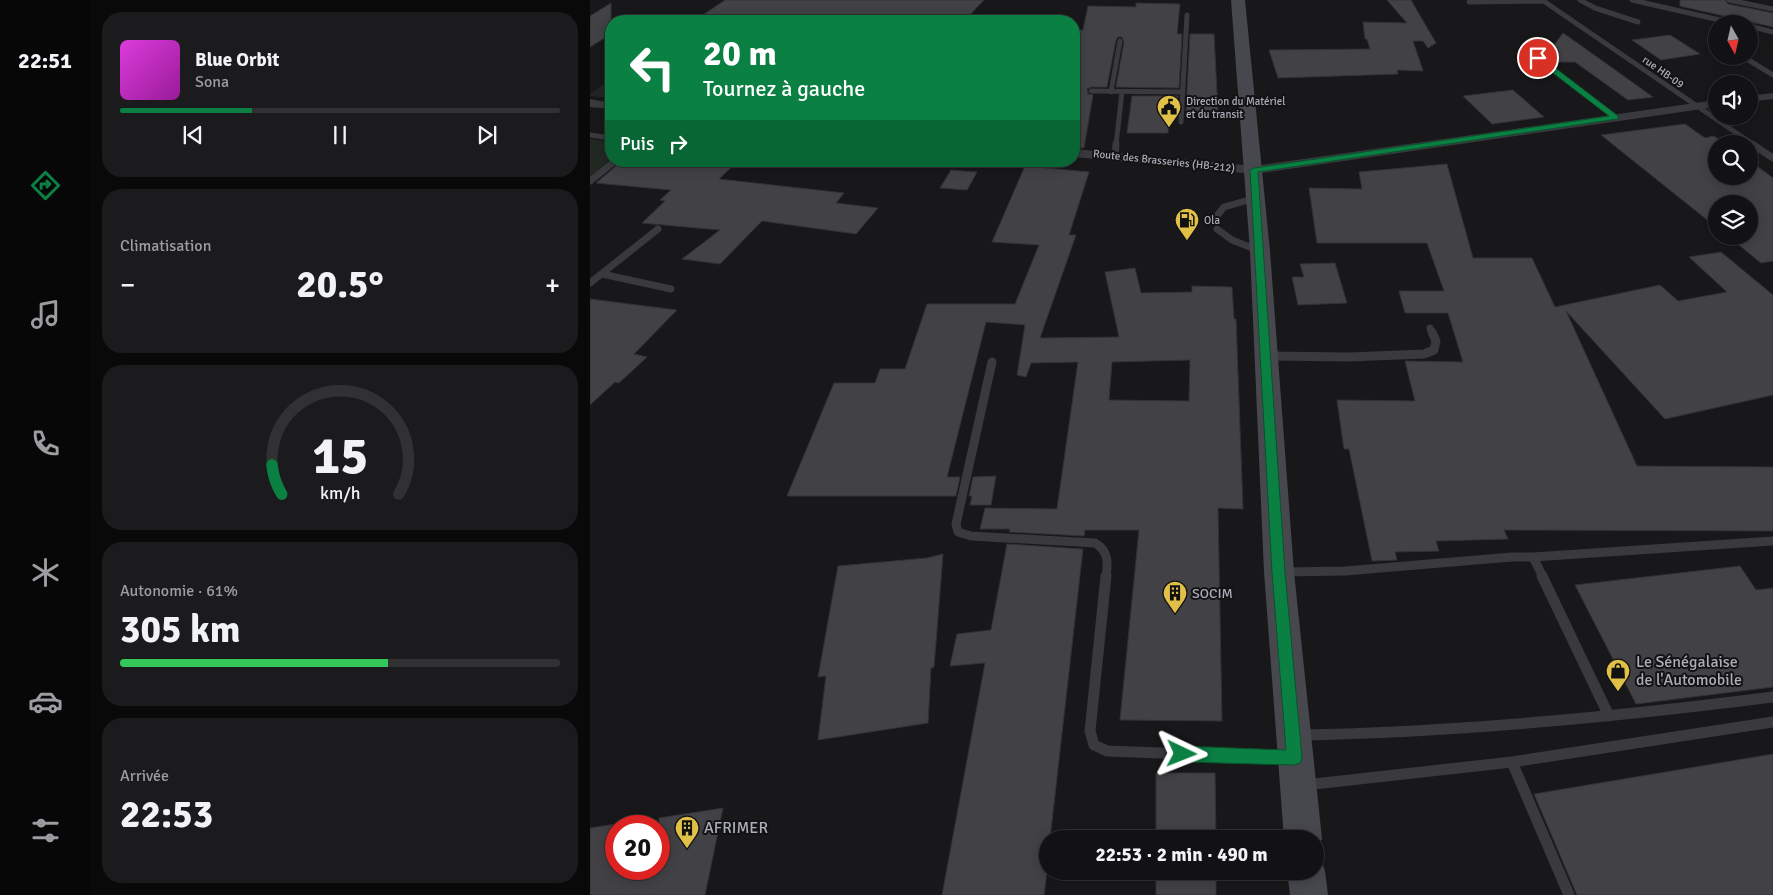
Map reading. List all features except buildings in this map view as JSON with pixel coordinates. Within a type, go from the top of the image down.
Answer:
[{"type":"street","points":[[1238,0],[1260,251],[1278,572],[1296,786],[1302,830]]},
{"type":"street","points":[[1758,98],[1773,96]]},
{"type":"street","points":[[590,103],[605,105]]},
{"type":"street","points":[[1254,170],[1708,104]]},
{"type":"street","name":"Route des Brasseries (HB-212)","points":[[1080,154],[1254,170]]},
{"type":"street","points":[[1307,880],[1309,895]]},
{"type":"lane","points":[[1469,2],[1542,0]]},
{"type":"lane","name":"rue HB-09","points":[[1542,0],[1694,106],[1773,158]]},
{"type":"lane","points":[[1580,0],[1595,8],[1638,22]]},
{"type":"lane","points":[[1632,0],[1708,17]]},
{"type":"lane","points":[[1729,0],[1773,9]]},
{"type":"lane","points":[[1182,122],[1187,15]]},
{"type":"lane","points":[[1758,28],[1773,32]]},
{"type":"lane","points":[[1111,92],[1120,41]]},
{"type":"lane","points":[[1525,48],[1616,117]]},
{"type":"lane","points":[[1757,65],[1773,75]]},
{"type":"lane","points":[[1091,91],[1183,92]]},
{"type":"lane","points":[[1116,157],[1122,92]]},
{"type":"lane","points":[[590,136],[605,137]]},
{"type":"lane","points":[[590,181],[608,167]]},
{"type":"lane","points":[[1215,218],[1224,207],[1256,198]]},
{"type":"lane","points":[[590,283],[658,229]]},
{"type":"lane","points":[[1217,229],[1232,240],[1260,251]]},
{"type":"lane","points":[[602,274],[671,289]]},
{"type":"lane","points":[[1266,356],[1359,357],[1424,354],[1434,350],[1436,341],[1430,328]]},
{"type":"lane","points":[[992,362],[956,524],[958,532],[971,536],[1094,543],[1102,547],[1107,554],[1108,561],[1090,731],[1094,746],[1108,751],[1293,746],[1376,734],[1609,716],[1773,697]]},
{"type":"lane","points":[[1278,572],[1345,571],[1512,557],[1773,541]]},
{"type":"lane","points":[[1533,557],[1609,716]]},
{"type":"lane","points":[[1296,786],[1512,762],[1773,722]]},
{"type":"lane","points":[[1512,762],[1569,895]]},
{"type":"shaded area","points":[[605,83],[605,97],[590,96],[590,94]]},
{"type":"shaded area","points":[[590,139],[605,141],[605,164],[590,176]]},
{"type":"place","name":"Direction du Matériel et du transit","points":[[1169,128]]},
{"type":"place","name":"Ola","points":[[1187,241]]},
{"type":"place","name":"SOCIM","points":[[1175,614]]},
{"type":"place","name":"Le Sénégalaise de l'Automobile","points":[[1618,692]]},
{"type":"place","name":"AFRIMER","points":[[687,849]]},
{"type":"route","points":[[1182,754],[1294,758],[1278,572],[1254,170],[1616,117],[1538,58]]}]
